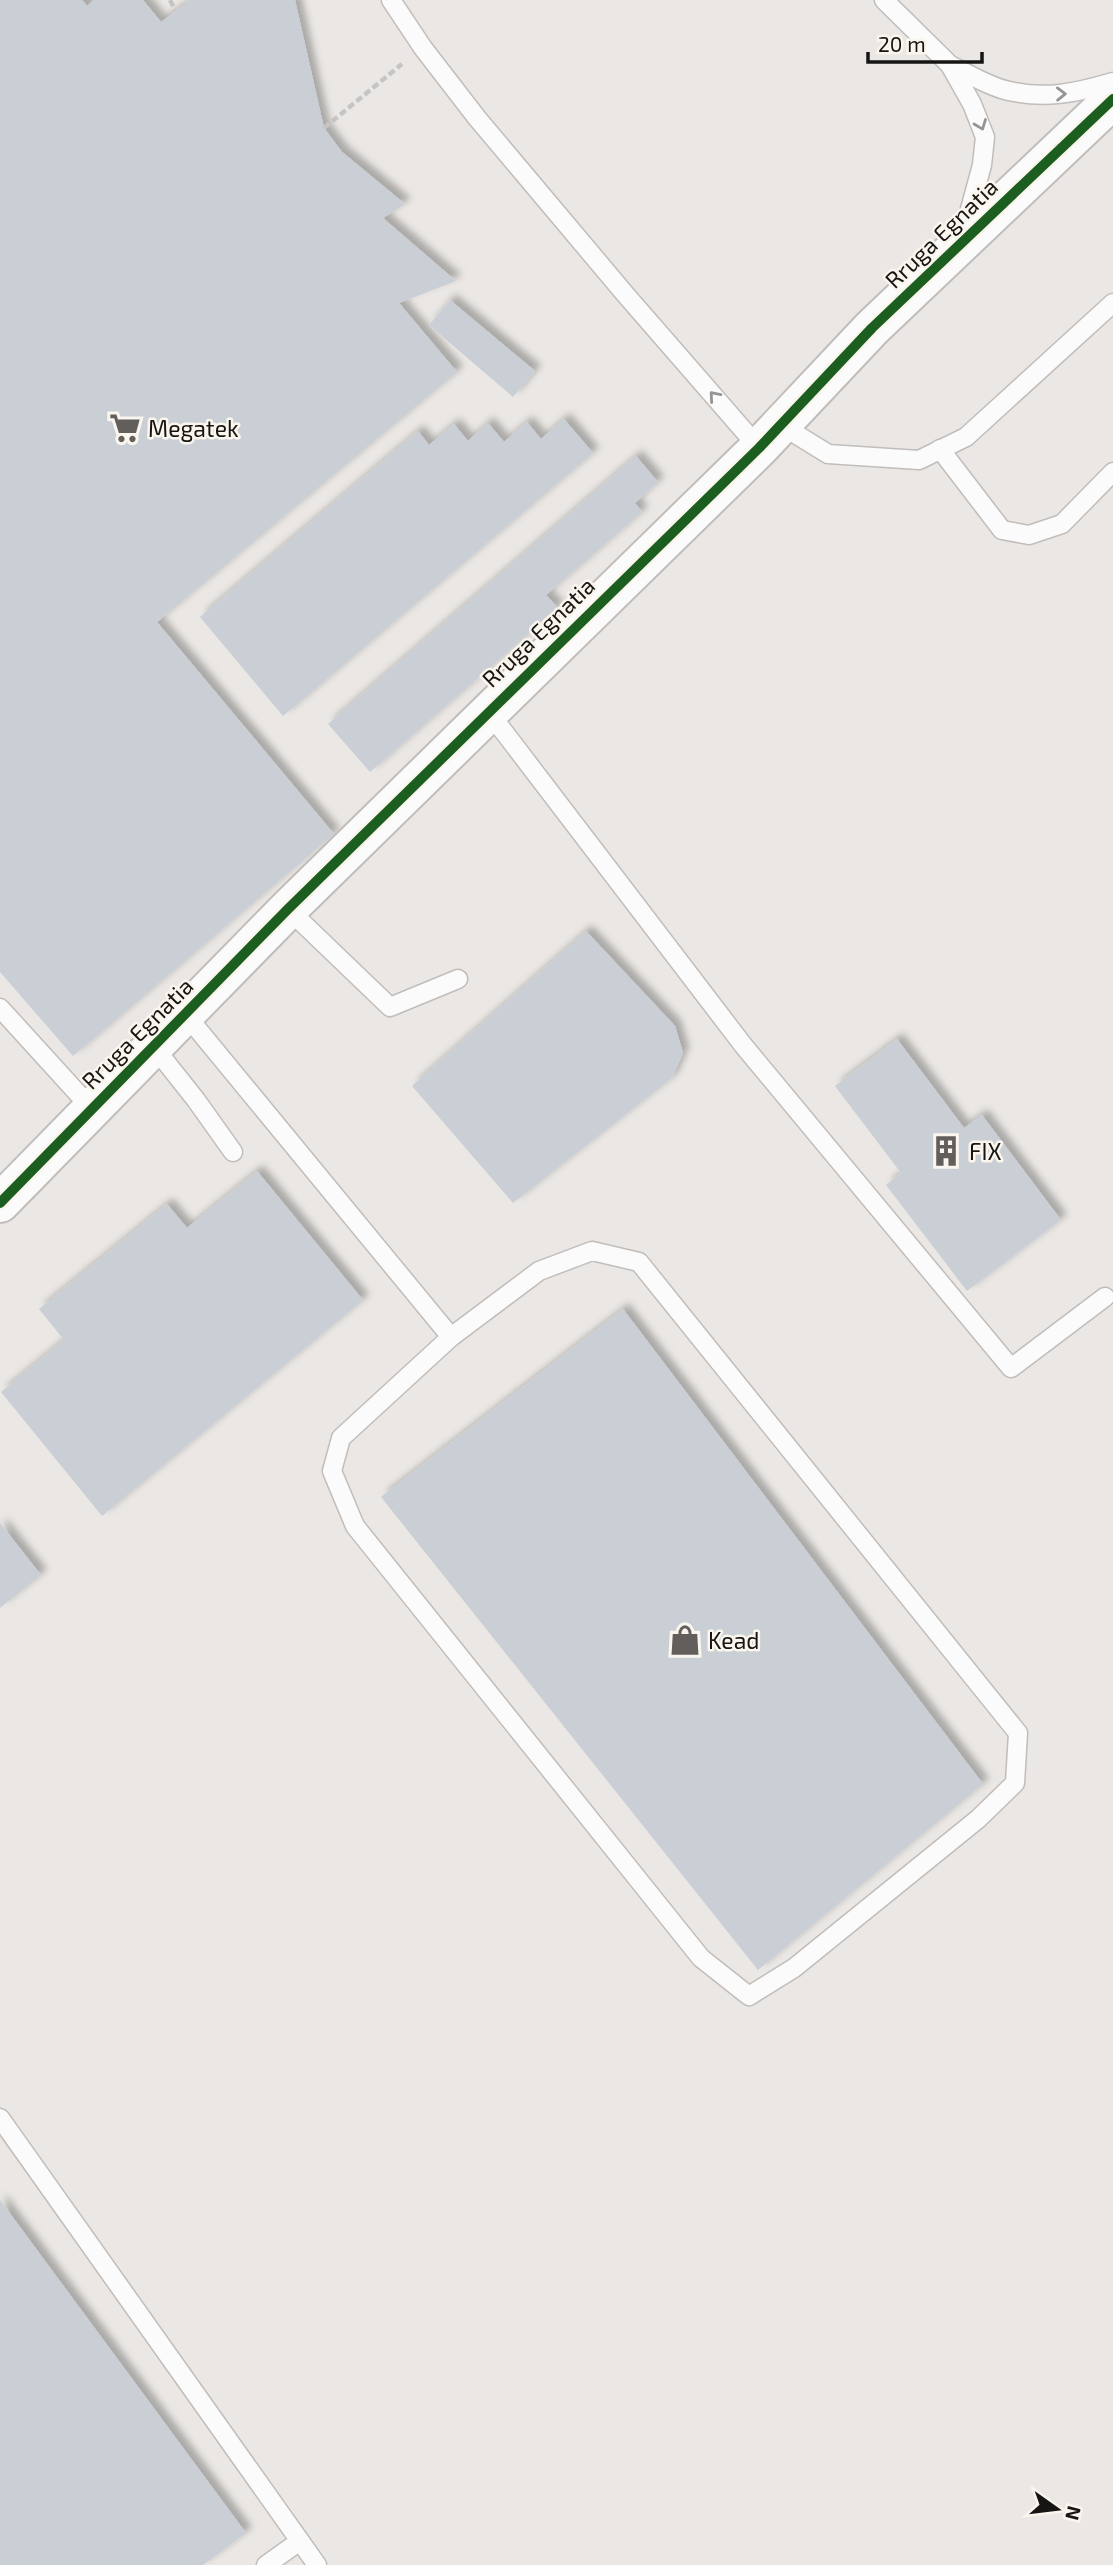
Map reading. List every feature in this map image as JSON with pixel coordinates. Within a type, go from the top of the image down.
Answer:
[{"type":"main road","name":"Rruga Egnatia","points":[[0,1203],[288,909],[770,436],[854,346],[1113,99]]},
{"type":"lane","points":[[391,0],[423,48],[477,118],[625,295],[770,436],[828,454],[919,460],[966,437],[1113,303]]},
{"type":"lane","points":[[884,0],[950,65],[972,104],[985,137],[982,166],[961,242]]},
{"type":"lane","points":[[950,65],[1003,90],[1035,94],[1075,94],[1113,82]]},
{"type":"lane","points":[[940,449],[1002,530],[1029,535],[1062,524],[1113,472]]},
{"type":"lane","points":[[488,710],[743,1045],[1011,1368],[1105,1297]]},
{"type":"lane","points":[[288,909],[390,1007],[458,979]]},
{"type":"lane","points":[[0,1008],[92,1109]]},
{"type":"lane","points":[[186,1015],[451,1337]]},
{"type":"lane","points":[[154,1047],[233,1152]]},
{"type":"lane","points":[[592,1251],[639,1262],[1018,1733],[1015,1783],[987,1810],[794,1968],[749,1996],[701,1958],[355,1526],[332,1471],[341,1438],[451,1337],[539,1271],[592,1251]]},
{"type":"lane","points":[[0,2118],[317,2565]]},
{"type":"lane","points":[[266,2565],[300,2541]]},
{"type":"path","points":[[170,0],[175,10]]},
{"type":"path","points":[[324,128],[423,48]]},
{"type":"building","name":"Megatek","points":[[0,0],[82,0],[87,6],[94,0],[143,0],[161,22],[187,3],[186,0],[295,0],[324,128],[342,152],[405,204],[383,218],[456,281],[399,303],[457,372],[157,622],[334,834],[73,1056],[0,972]]},
{"type":"building","points":[[450,300],[535,371],[513,397],[429,325]]},
{"type":"building","points":[[564,419],[593,453],[283,716],[200,617],[418,431],[429,445],[454,424],[468,441],[488,423],[504,442],[527,422],[541,439]]},
{"type":"building","points":[[636,456],[658,482],[635,503],[642,512],[546,595],[558,608],[370,772],[328,724]]},
{"type":"building","points":[[586,931],[675,1026],[683,1053],[672,1078],[513,1203],[412,1086]]},
{"type":"building","name":"FIX","points":[[897,1039],[964,1128],[982,1115],[1061,1220],[967,1291],[886,1185],[901,1173],[835,1086]]},
{"type":"building","points":[[257,1171],[363,1300],[102,1516],[1,1392],[64,1340],[39,1309],[167,1204],[187,1228]]},
{"type":"building","name":"Kead","points":[[623,1309],[983,1784],[758,1970],[381,1497]]},
{"type":"building","points":[[0,1523],[41,1575],[0,1608]]},
{"type":"building","points":[[0,2200],[246,2533],[203,2565],[0,2565]]},
{"type":"cycle path","points":[[0,1203],[288,909],[759,448],[872,328],[1113,99]]},
{"type":"place","name":"Megatek","points":[[125,428]]},
{"type":"place","name":"FIX","points":[[946,1151]]},
{"type":"place","name":"Kead","points":[[685,1640]]}]
